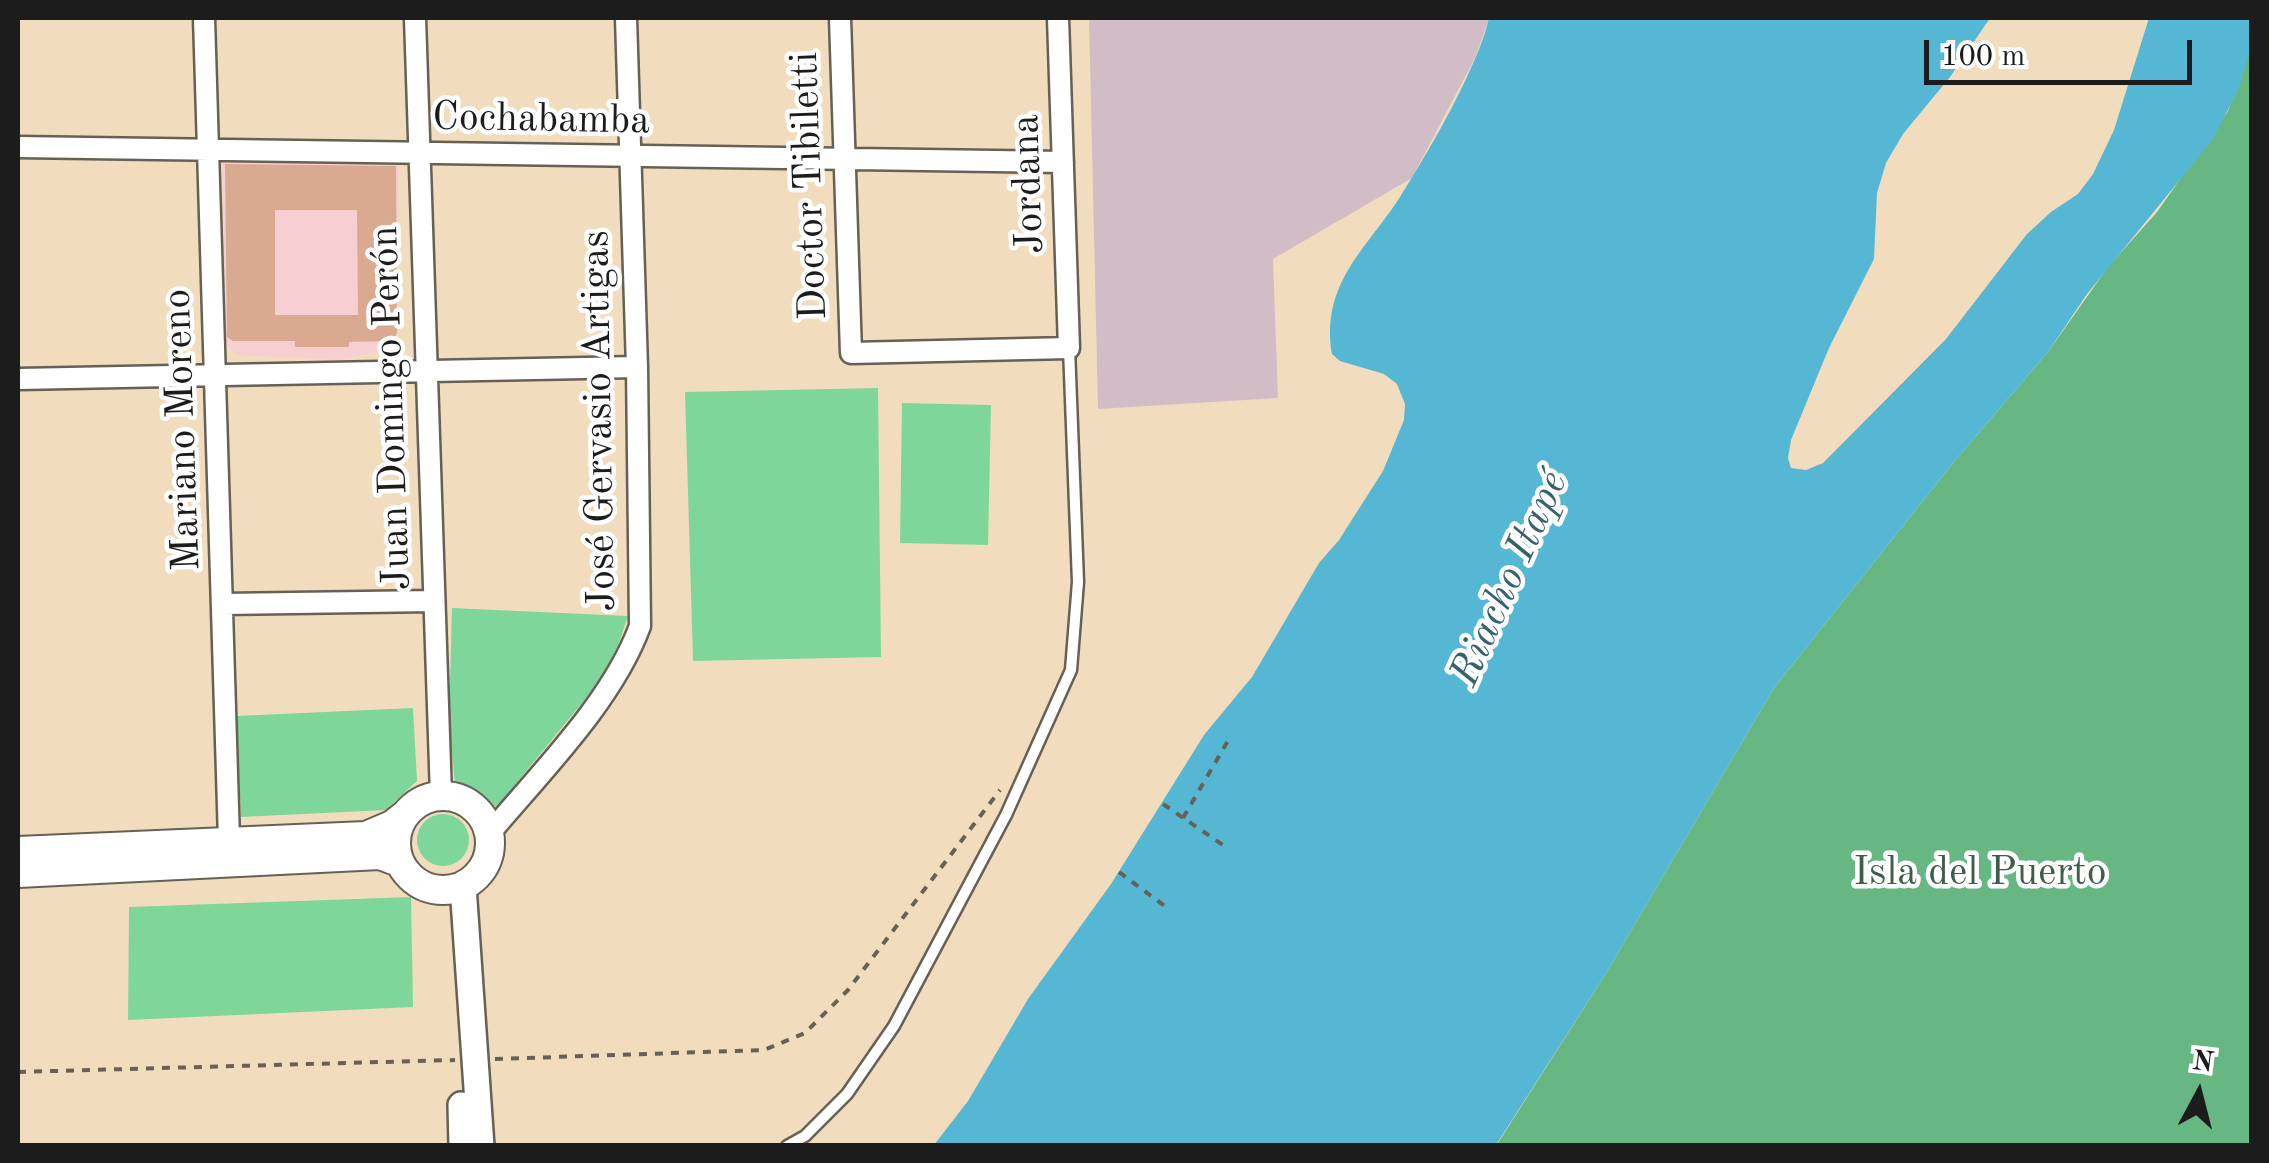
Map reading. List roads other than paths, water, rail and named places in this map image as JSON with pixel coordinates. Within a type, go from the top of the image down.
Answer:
[{"type":"main road","points":[[18,851],[366,836],[392,825],[428,799],[441,796],[466,802],[477,811],[489,834],[490,850],[476,877],[455,888],[419,884],[400,862],[380,855],[18,874]]},
{"type":"main road","points":[[400,862],[396,837],[406,814]]},
{"type":"street","name":"Mariano Moreno","points":[[204,18],[230,840]]},
{"type":"street","name":"Juan Domingo Perón","points":[[415,18],[441,796]]},
{"type":"street","name":"José Gervasio Artigas","points":[[489,834],[583,720],[628,658],[640,626],[626,18]]},
{"type":"street","name":"Doctor Tibiletti","points":[[840,18],[851,352],[1070,348]]},
{"type":"street","name":"Jordana","points":[[1058,18],[1070,348]]},
{"type":"street","name":"Cochabamba","points":[[18,147],[1063,162]]},
{"type":"street","points":[[18,379],[637,367]]},
{"type":"street","points":[[223,604],[432,601]]},
{"type":"street","points":[[455,888],[468,1145]]},
{"type":"lane","points":[[787,1146],[805,1136],[847,1094],[894,1026],[1006,815],[1071,670],[1078,582],[1070,348]]},
{"type":"water","name":"Riacho Itapé","points":[[1489,18],[1990,18],[1950,77],[1903,134],[1886,163],[1877,193],[1874,259],[1829,348],[1791,440],[1791,468],[1806,470],[1823,463],[1946,339],[2027,234],[2078,194],[2093,174],[2114,130],[2149,18],[2251,18],[2251,47],[2239,88],[2213,139],[2087,294],[2048,352],[1953,463],[1774,688],[1605,975],[1496,1145],[934,1145],[968,1101],[1028,999],[1111,884],[1204,735],[1252,677],[1319,563],[1339,540],[1383,471],[1404,420],[1405,404],[1397,384],[1384,374],[1340,361],[1332,354],[1333,307],[1349,269],[1400,197],[1451,109]]},
{"type":"park label","name":"Isla del Puerto","points":[[1980,874]]}]
